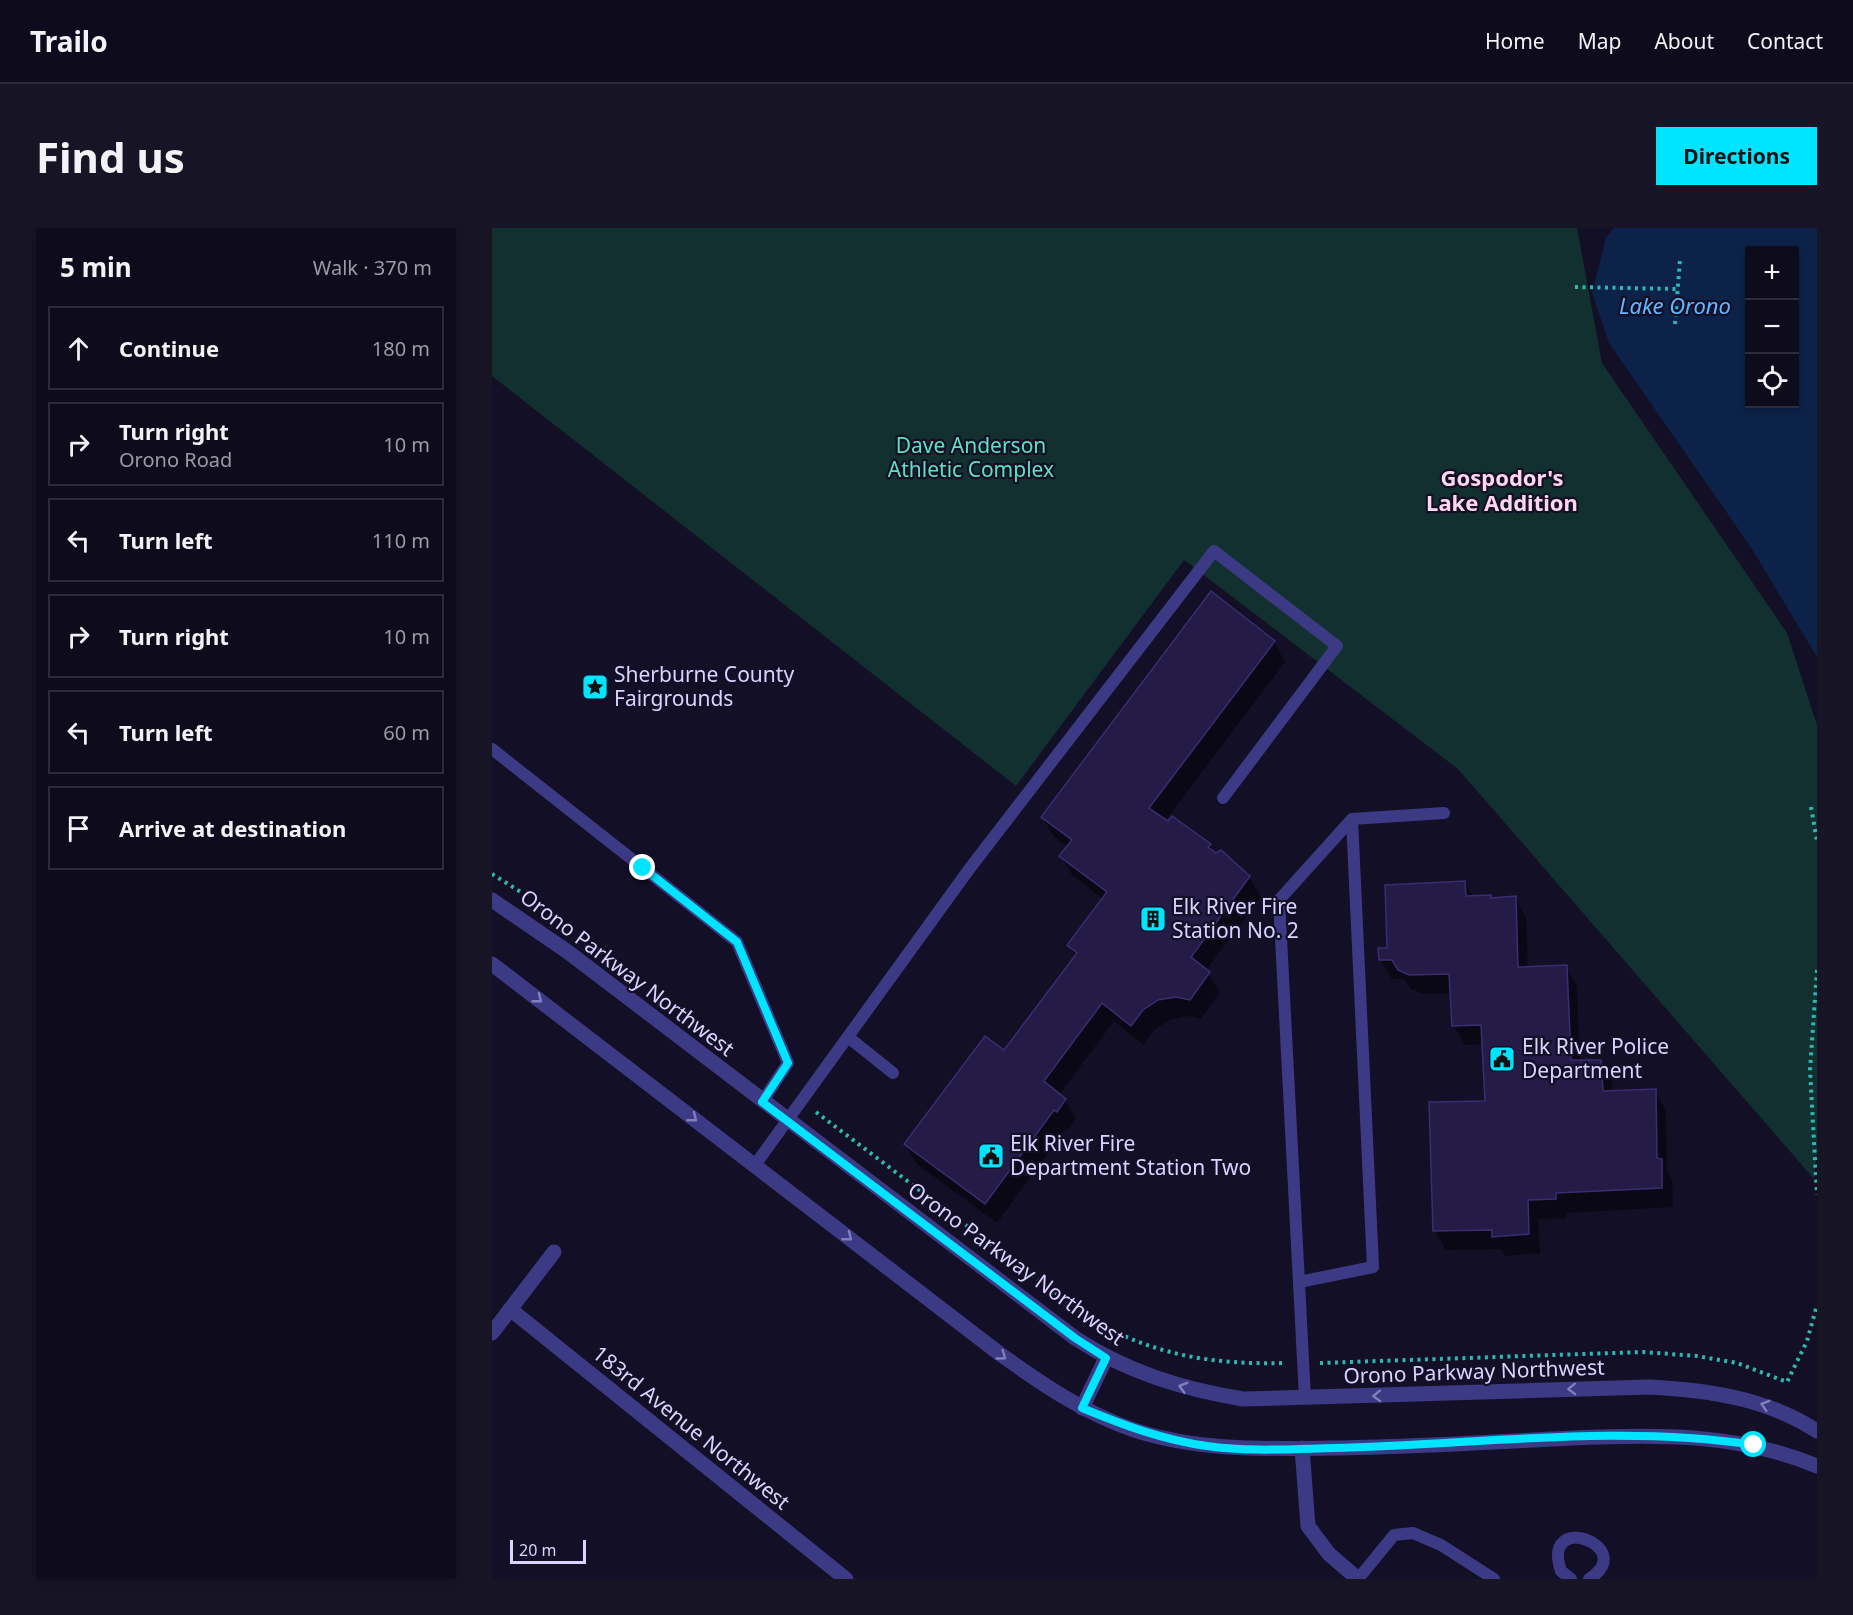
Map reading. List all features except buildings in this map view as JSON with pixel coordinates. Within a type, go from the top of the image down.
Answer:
[{"type":"street","name":"Orono Parkway Northwest","points":[[492,900],[568,952],[762,1102],[1075,1338],[1106,1358],[1154,1379],[1196,1391],[1243,1399],[1649,1387],[1692,1389],[1734,1396],[1774,1408],[1817,1431]]},
{"type":"street","points":[[492,964],[1000,1354],[1052,1391],[1082,1408],[1134,1430],[1207,1446],[1302,1448],[1646,1435],[1702,1437],[1754,1445],[1817,1466]]},
{"type":"street","points":[[492,1333],[554,1252]]},
{"type":"street","name":"183rd Avenue Northwest","points":[[510,1309],[846,1579]]},
{"type":"street","points":[[1082,1408],[1106,1358]]},
{"type":"street","points":[[1302,1448],[1308,1526],[1329,1554],[1358,1579]]},
{"type":"lane","points":[[755,1165],[970,868],[1214,551],[1337,646],[1222,798]]},
{"type":"lane","points":[[492,749],[737,942],[788,1063],[762,1102]]},
{"type":"lane","points":[[1305,1398],[1279,900],[1352,819],[1444,813]]},
{"type":"lane","points":[[1299,1282],[1373,1267],[1352,819]]},
{"type":"lane","points":[[848,1036],[893,1073]]},
{"type":"lane","points":[[1358,1579],[1395,1535],[1413,1533],[1441,1545],[1494,1579]]},
{"type":"lane","points":[[1561,1576],[1558,1552],[1564,1543],[1582,1536],[1599,1546],[1602,1556],[1601,1566],[1589,1579]]},
{"type":"path","points":[[1675,324],[1680,260]]},
{"type":"path","points":[[1575,287],[1677,289]]},
{"type":"path","points":[[1810,807],[1817,841]]},
{"type":"path","points":[[492,873],[527,896]]},
{"type":"path","points":[[1817,970],[1810,1070],[1817,1195]]},
{"type":"path","points":[[801,1101],[1085,1315],[1116,1334],[1172,1353],[1212,1362],[1247,1365],[1643,1353],[1697,1356],[1737,1363],[1787,1382],[1807,1341],[1817,1305]]},
{"type":"green space","name":"Dave Anderson Athletic Complex","points":[[492,228],[1577,228],[1602,363],[1787,633],[1817,725],[1817,1154],[1814,1179],[1458,769],[1184,560],[1016,786],[492,376]]},
{"type":"water","name":"Lake Orono","points":[[1614,228],[1817,228],[1817,657],[1752,549],[1609,343],[1592,293],[1606,238]]},
{"type":"place","name":"Sherburne County Fairgrounds","points":[[595,687]]},
{"type":"place","name":"Elk River Fire Station No. 2","points":[[1153,919]]},
{"type":"place","name":"Elk River Police Department","points":[[1502,1059]]},
{"type":"place","name":"Elk River Fire Department Station Two","points":[[991,1156]]},
{"type":"district","name":"Gospodor's Lake Addition","points":[[1502,490]]},
{"type":"route","points":[[643,868],[737,942],[788,1063],[762,1102],[1075,1338],[1106,1358],[1082,1408],[1134,1430],[1207,1446],[1256,1449],[1374,1447],[1646,1435],[1702,1437],[1754,1445]]}]
